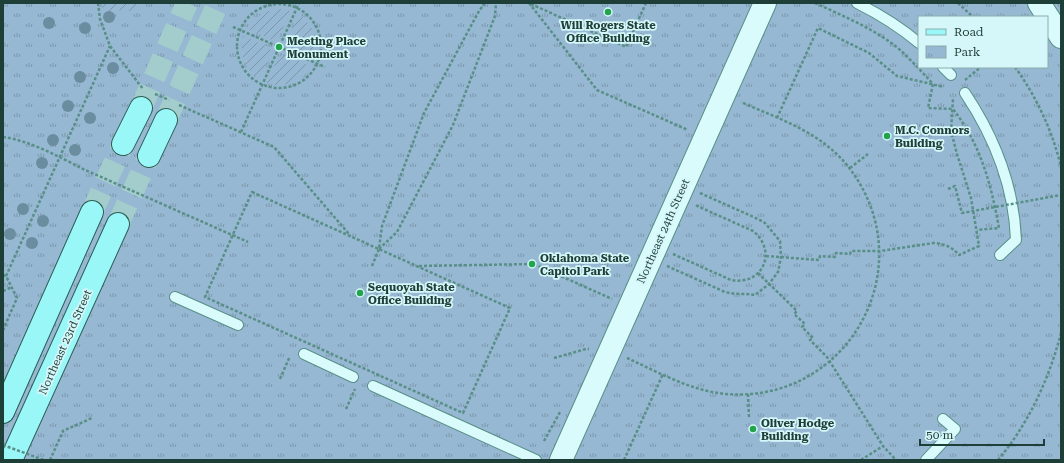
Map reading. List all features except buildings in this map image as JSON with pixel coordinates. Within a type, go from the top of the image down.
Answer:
[{"type":"main road","points":[[123,144],[140,108]]},
{"type":"main road","points":[[149,156],[166,120]]},
{"type":"main road","points":[[3,412],[92,212]]},
{"type":"main road","name":"Northeast 23rd Street","points":[[11,460],[118,224]]},
{"type":"street","name":"Northeast 24th Street","points":[[561,460],[765,3]]},
{"type":"street","points":[[1039,3],[1047,16]]},
{"type":"street","points":[[1048,17],[1061,37]]},
{"type":"lane","points":[[857,3],[875,12],[918,42]]},
{"type":"lane","points":[[944,68],[951,75]]},
{"type":"lane","points":[[965,93],[978,112],[992,138],[1002,164],[1010,193],[1015,219],[1016,240],[1000,255]]},
{"type":"lane","points":[[175,297],[238,325]]},
{"type":"lane","points":[[304,354],[353,377]]},
{"type":"lane","points":[[373,386],[536,460]]},
{"type":"lane","points":[[926,460],[955,429],[942,419]]},
{"type":"path","points":[[98,3],[100,19],[110,46],[142,89],[274,147],[350,236]]},
{"type":"path","points":[[241,132],[299,3]]},
{"type":"path","points":[[380,249],[382,226],[424,113],[479,10],[485,3]]},
{"type":"path","points":[[372,266],[380,249],[397,232],[453,125],[495,16],[496,3]]},
{"type":"path","points":[[529,3],[626,47],[646,3]]},
{"type":"path","points":[[529,3],[597,90],[705,138]]},
{"type":"path","points":[[815,3],[855,22],[883,38],[898,48],[918,67]]},
{"type":"path","points":[[958,3],[972,16]]},
{"type":"path","points":[[277,4],[297,8],[305,13],[318,29],[321,49],[317,64],[309,76],[291,87],[271,88],[262,85],[249,76],[241,64],[237,44],[240,30],[249,17],[257,10],[267,6],[277,4]]},
{"type":"path","points":[[233,27],[325,67]]},
{"type":"path","points":[[778,118],[818,28],[868,53],[897,76],[947,88]]},
{"type":"path","points":[[3,330],[17,298],[5,276],[110,46]]},
{"type":"path","points":[[919,68],[933,84]]},
{"type":"path","points":[[962,82],[980,68]]},
{"type":"path","points":[[1016,68],[1033,96],[1046,124],[1059,157],[1061,167]]},
{"type":"path","points":[[933,84],[927,109],[953,109]]},
{"type":"path","points":[[766,256],[819,260],[820,256],[835,257],[836,254],[850,254],[851,251],[880,252],[934,243],[949,246],[959,255],[979,246],[978,230],[971,198],[951,131],[954,96]]},
{"type":"path","points":[[623,356],[685,384],[725,394],[748,394],[793,384],[813,374],[841,351],[851,339],[867,312],[877,281],[880,252],[873,210],[858,180],[850,168],[825,143],[812,134],[736,101]]},
{"type":"path","points":[[953,109],[964,124],[976,146],[986,172],[999,228],[978,230]]},
{"type":"path","points":[[3,137],[14,138],[60,157],[83,169],[248,242]]},
{"type":"path","points":[[850,168],[868,154]]},
{"type":"path","points":[[948,189],[955,186],[962,213],[1061,195]]},
{"type":"path","points":[[663,265],[735,295],[755,295],[770,284],[778,272],[782,257],[780,241],[765,223],[696,191]]},
{"type":"path","points":[[252,192],[380,249],[510,308],[463,413],[204,297],[252,192]]},
{"type":"path","points":[[669,252],[731,280],[738,281],[746,281],[758,273],[764,263],[766,256],[763,242],[753,231],[691,203]]},
{"type":"path","points":[[418,266],[534,264],[629,307]]},
{"type":"path","points":[[758,273],[797,311],[794,314],[805,324],[802,327],[813,338],[810,340],[830,361],[883,446],[896,460]]},
{"type":"path","points":[[3,291],[12,288]]},
{"type":"path","points":[[998,460],[1024,425],[1035,405],[1047,376],[1061,333]]},
{"type":"path","points":[[295,345],[298,339]]},
{"type":"path","points":[[280,379],[292,351]]},
{"type":"path","points":[[624,460],[663,374]]},
{"type":"path","points":[[748,394],[749,416]]},
{"type":"path","points":[[50,460],[63,431],[92,418]]},
{"type":"path","points":[[3,445],[44,460]]},
{"type":"path","points":[[861,460],[883,446]]},
{"type":"green space","name":"Oklahoma State Capitol Park","points":[[3,3],[1061,3],[1061,460],[3,460]]},
{"type":"green space","points":[[102,3],[146,3],[130,11],[113,10],[111,13],[103,10]]},
{"type":"green space","points":[[280,9],[290,11],[279,37],[272,40],[247,29],[250,24],[261,14]]},
{"type":"green space","points":[[298,14],[304,18],[312,28],[317,46],[315,59],[289,48],[287,40]]},
{"type":"green space","points":[[243,36],[269,47],[272,54],[259,80],[250,71],[244,61],[242,49]]},
{"type":"green space","points":[[286,55],[312,67],[298,80],[280,85],[267,83],[278,57]]},
{"type":"tunnel","points":[[141,108],[187,3]]},
{"type":"tunnel","points":[[166,120],[218,3]]},
{"type":"tunnel","points":[[92,212],[123,144]]},
{"type":"tunnel","points":[[118,224],[149,156]]},
{"type":"place","name":"Will Rogers State Office Building","points":[[608,12]]},
{"type":"place","name":"Meeting Place Monument","points":[[279,47]]},
{"type":"place","name":"M.C. Connors Building","points":[[887,136]]},
{"type":"place","name":"Oklahoma State Capitol Park","points":[[532,264]]},
{"type":"place","name":"Sequoyah State Office Building","points":[[360,293]]},
{"type":"place","name":"Oliver Hodge Building","points":[[753,429]]}]
